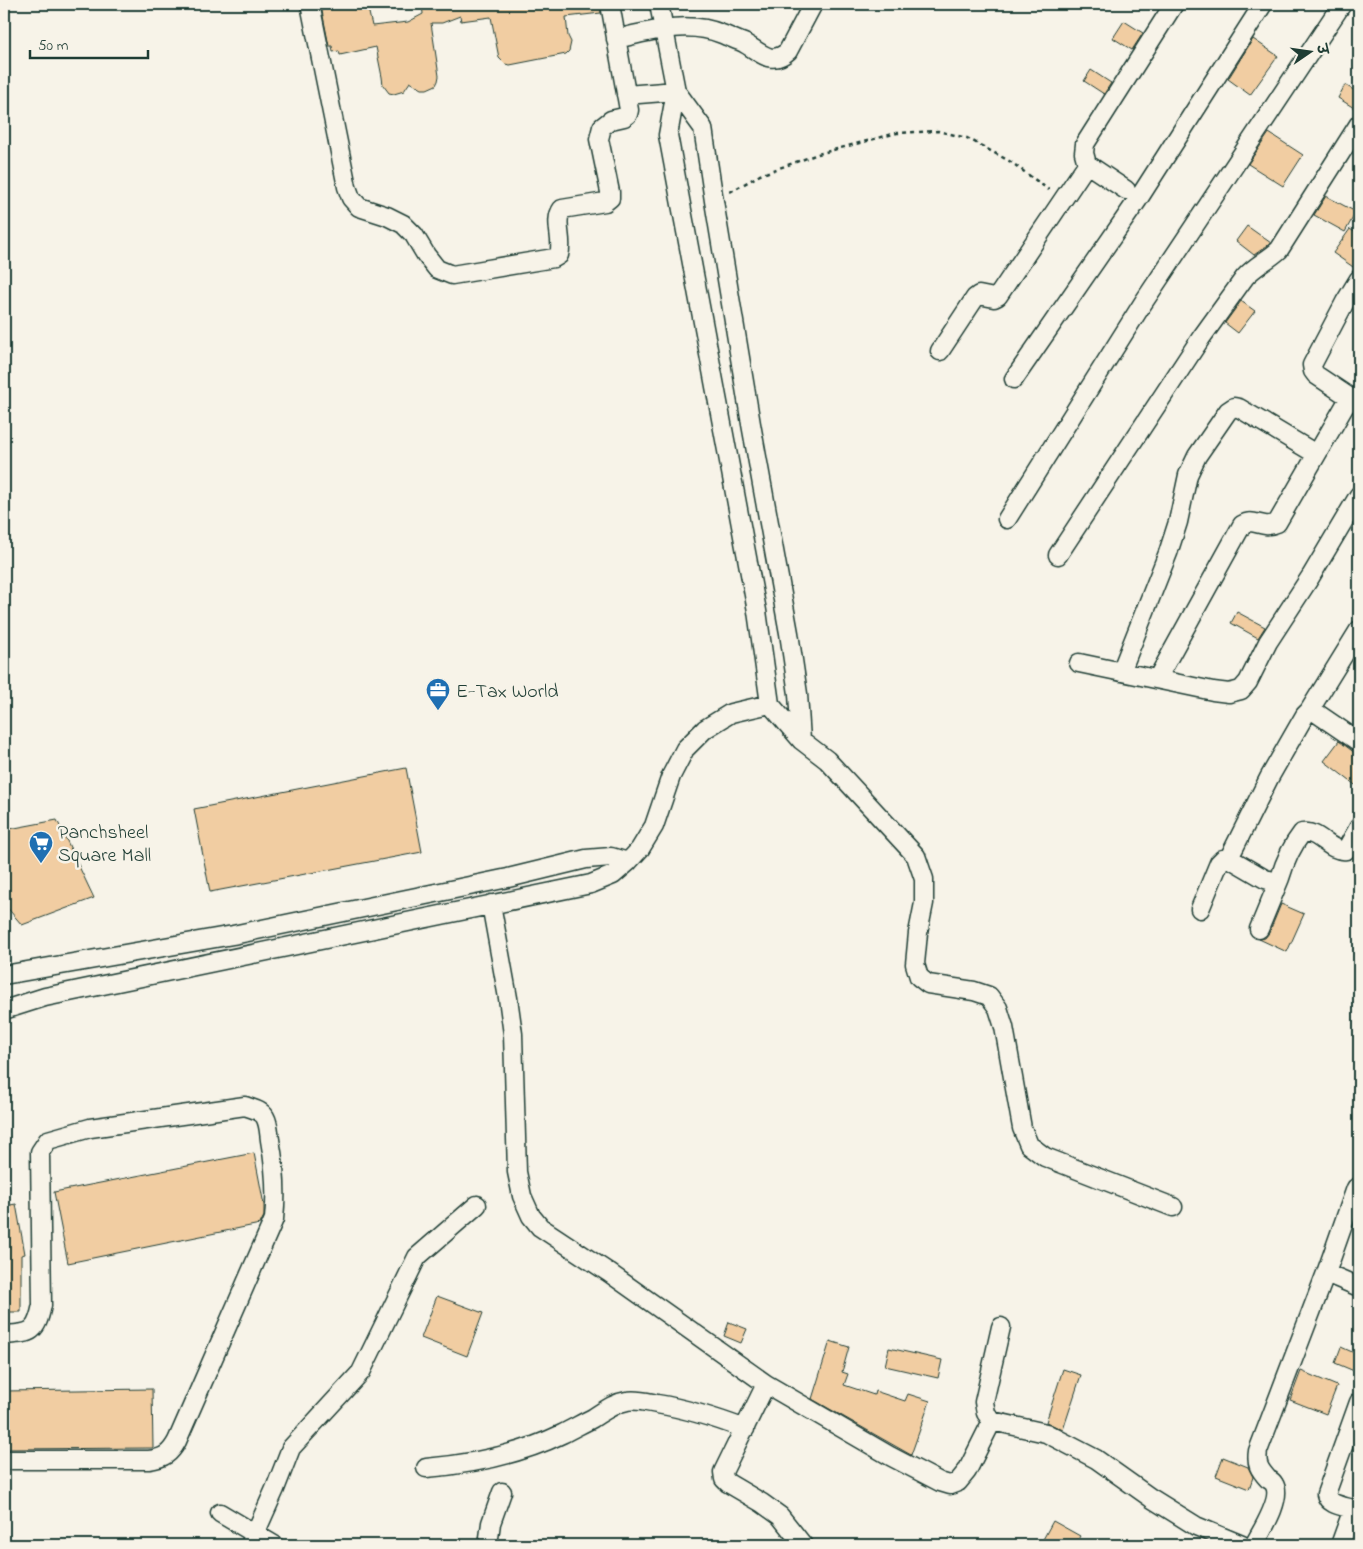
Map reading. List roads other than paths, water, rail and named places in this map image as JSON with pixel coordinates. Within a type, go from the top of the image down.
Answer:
[{"type":"street","points":[[310,4],[351,198],[359,207],[387,216],[402,224],[414,235],[437,269],[452,275],[554,258],[559,255],[561,249],[559,212],[562,209],[605,202],[610,198],[599,139],[602,127],[611,120],[624,117],[628,114],[629,110],[610,4]]},
{"type":"street","points":[[659,4],[676,91],[668,135],[757,611],[770,704],[802,740],[827,760],[916,856],[924,879],[924,903],[918,933],[915,964],[919,977],[928,984],[974,991],[989,996],[998,1008],[1004,1027],[1022,1128],[1029,1145],[1045,1157],[1173,1207]]},
{"type":"street","points":[[616,39],[664,28],[696,28],[720,33],[744,43],[765,56],[775,58],[782,56],[788,51],[813,4]]},
{"type":"street","points":[[1126,190],[1087,164],[1084,153],[1085,144],[1174,4]]},
{"type":"street","points":[[1014,379],[1137,201],[1263,4]]},
{"type":"street","points":[[1007,519],[1143,303],[1342,4]]},
{"type":"street","points":[[626,95],[676,91]]},
{"type":"street","points":[[676,91],[703,128],[752,433],[789,633],[798,694],[802,740]]},
{"type":"street","points":[[1058,555],[1201,338],[1245,276],[1279,250],[1359,124]]},
{"type":"street","points":[[940,351],[975,298],[979,295],[994,298],[998,296],[1087,164]]},
{"type":"street","points":[[1157,679],[1242,525],[1246,522],[1264,526],[1276,523],[1316,454],[1354,400],[1316,375],[1312,365],[1359,279]]},
{"type":"street","points":[[1121,672],[1168,553],[1178,522],[1188,475],[1197,456],[1228,411],[1234,407],[1239,408],[1316,454]]},
{"type":"street","points":[[1079,663],[1229,693],[1241,690],[1248,682],[1268,642],[1311,576],[1359,495]]},
{"type":"street","points":[[1229,858],[1269,778],[1304,715],[1309,711],[1358,633]]},
{"type":"street","points":[[4,1010],[45,997],[591,884],[613,875],[640,849],[654,826],[671,776],[685,749],[705,728],[731,713],[770,704]]},
{"type":"street","points":[[1309,711],[1315,712],[1359,742]]},
{"type":"street","points":[[1259,929],[1280,878],[1286,858],[1302,833],[1313,834],[1334,849],[1340,851],[1346,850],[1359,827]]},
{"type":"street","points":[[4,975],[233,935],[466,886],[586,858],[611,857],[628,862]]},
{"type":"street","points":[[1200,909],[1219,863],[1223,859],[1229,858],[1265,879],[1273,881],[1280,878]]},
{"type":"street","points":[[466,886],[470,909]]},
{"type":"street","points":[[491,904],[513,1034],[517,1172],[522,1196],[531,1216],[540,1227],[608,1272],[766,1384],[890,1456],[940,1482],[950,1485],[958,1482],[966,1471],[992,1421]]},
{"type":"street","points":[[40,969],[45,997]]},
{"type":"street","points":[[4,1335],[33,1330],[39,1321],[42,1306],[40,1152],[48,1140],[90,1128],[245,1106],[258,1111],[265,1117],[275,1176],[276,1202],[274,1219],[171,1451],[159,1459],[149,1460],[4,1460]]},
{"type":"street","points":[[1254,1545],[1274,1504],[1276,1494],[1274,1484],[1262,1472],[1257,1462],[1258,1451],[1326,1273],[1356,1188]]},
{"type":"street","points":[[252,1540],[291,1448],[361,1372],[417,1257],[477,1206]]},
{"type":"street","points":[[1326,1273],[1359,1286]]},
{"type":"street","points":[[1001,1327],[984,1402],[986,1413],[992,1421],[1054,1437],[1096,1459],[1214,1540],[1242,1545]]},
{"type":"street","points":[[766,1384],[723,1472],[724,1479],[780,1516],[790,1527],[801,1545]]},
{"type":"street","points":[[426,1468],[463,1464],[499,1457],[522,1450],[562,1434],[615,1404],[628,1400],[684,1409],[745,1429]]},
{"type":"street","points":[[1340,1545],[1353,1509],[1329,1501],[1326,1498],[1326,1494],[1359,1402]]},
{"type":"street","points":[[488,1545],[491,1523],[502,1492]]},
{"type":"street","points":[[220,1513],[252,1540],[274,1545]]},
{"type":"place","name":"E-Tax World","points":[[438,711]]},
{"type":"place","name":"Panchsheel Square Mall","points":[[41,864]]}]
